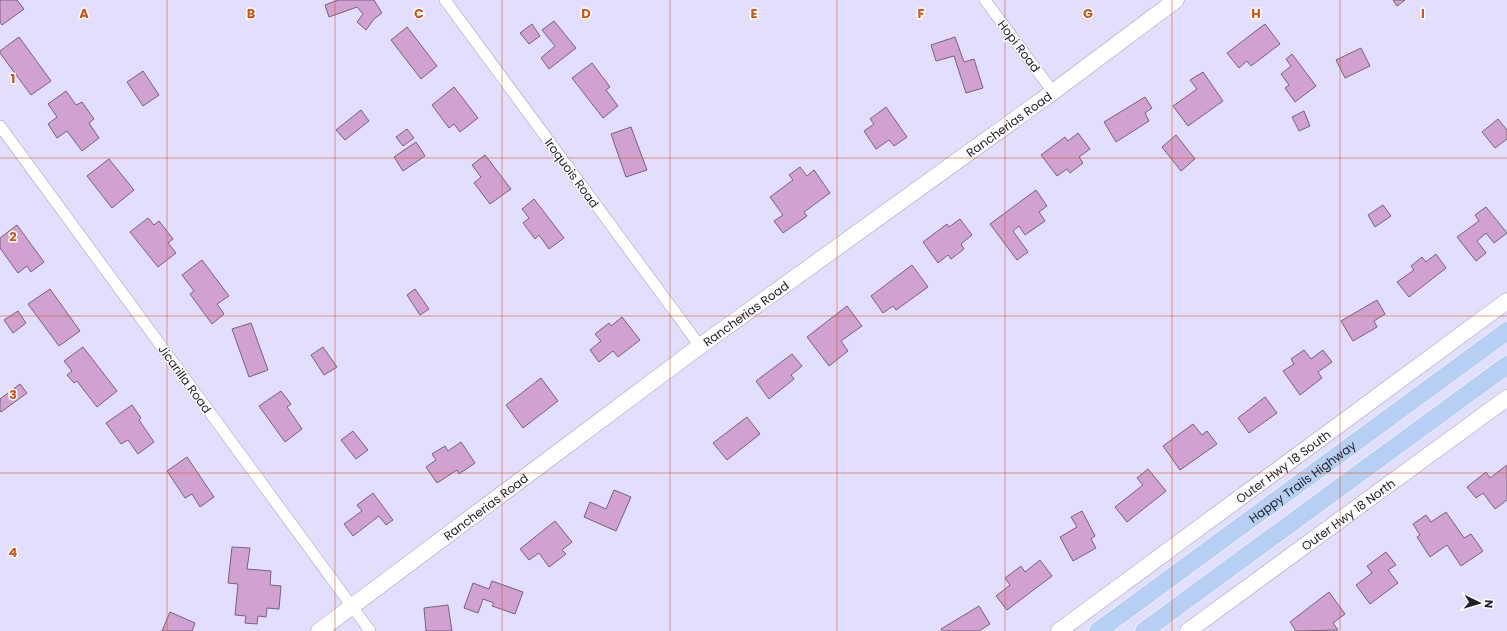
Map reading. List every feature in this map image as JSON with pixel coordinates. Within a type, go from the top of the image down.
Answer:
[{"type":"main road","name":"Happy Trails Highway","points":[[1098,631],[1507,331]]},
{"type":"main road","points":[[1144,631],[1507,365]]},
{"type":"street","name":"Iroquois Road","points":[[445,0],[700,346]]},
{"type":"street","name":"Hopi Road","points":[[985,0],[1053,92]]},
{"type":"street","name":"Rancherias Road","points":[[319,631],[700,346],[1053,92],[1176,0]]},
{"type":"street","name":"Jicarilla Road","points":[[0,126],[370,631]]},
{"type":"street","name":"Outer Hwy 18 South","points":[[1059,631],[1507,301]]},
{"type":"street","name":"Outer Hwy 18 North","points":[[1188,631],[1507,398]]},
{"type":"building","points":[[0,0],[17,0],[24,9],[2,25],[0,22]]},
{"type":"building","points":[[338,0],[374,0],[382,13],[374,19],[366,30],[357,22],[363,14],[357,7],[329,17],[325,5]]},
{"type":"building","points":[[1393,0],[1405,0],[1397,6]]},
{"type":"building","points":[[554,21],[576,48],[549,69],[541,58],[555,46],[542,30]]},
{"type":"building","points":[[532,24],[540,36],[529,44],[520,33]]},
{"type":"building","points":[[1265,24],[1280,44],[1251,66],[1247,61],[1239,68],[1227,53]]},
{"type":"building","points":[[407,27],[437,66],[421,79],[391,40]]},
{"type":"building","points":[[19,37],[51,81],[31,95],[0,53],[0,51]]},
{"type":"building","points":[[955,37],[964,62],[974,59],[983,88],[966,93],[954,56],[936,61],[931,45]]},
{"type":"building","points":[[1361,48],[1370,66],[1345,78],[1336,60]]},
{"type":"building","points":[[1292,54],[1316,86],[1295,102],[1285,88],[1289,85],[1281,74],[1291,66],[1286,59]]},
{"type":"building","points":[[592,63],[610,87],[606,90],[618,106],[603,118],[572,78]]},
{"type":"building","points":[[143,71],[159,95],[143,106],[127,82]]},
{"type":"building","points":[[1203,72],[1223,101],[1188,126],[1173,106],[1197,89],[1190,80]]},
{"type":"building","points":[[454,87],[478,118],[460,132],[454,124],[449,128],[432,105]]},
{"type":"building","points":[[66,91],[76,105],[82,102],[94,119],[89,123],[99,138],[82,151],[67,131],[57,138],[48,124],[57,117],[48,104]]},
{"type":"building","points":[[1145,97],[1152,108],[1145,113],[1149,121],[1116,142],[1104,122]]},
{"type":"building","points":[[886,107],[907,137],[894,146],[889,140],[876,149],[864,131],[874,124],[870,119]]},
{"type":"building","points":[[361,110],[369,121],[345,140],[336,130]]},
{"type":"building","points":[[1304,111],[1310,126],[1299,131],[1292,117]]},
{"type":"building","points":[[1498,119],[1507,130],[1507,139],[1495,148],[1482,132]]},
{"type":"building","points":[[631,127],[647,170],[626,177],[611,134]]},
{"type":"building","points":[[407,129],[414,138],[403,146],[396,137]]},
{"type":"building","points":[[1078,133],[1090,149],[1079,157],[1083,163],[1070,173],[1067,169],[1057,176],[1041,155],[1065,137],[1068,141]]},
{"type":"building","points":[[1176,135],[1195,159],[1181,171],[1162,147]]},
{"type":"building","points":[[416,142],[425,156],[403,171],[394,157]]},
{"type":"building","points":[[485,155],[511,189],[490,204],[474,183],[481,177],[472,165]]},
{"type":"building","points":[[109,159],[134,190],[112,208],[87,176]]},
{"type":"building","points":[[800,167],[807,176],[814,170],[830,193],[804,212],[807,216],[783,233],[774,221],[783,215],[770,197],[793,180],[789,175]]},
{"type":"building","points":[[1036,190],[1047,206],[1039,212],[1045,221],[1025,235],[1019,226],[1013,231],[1028,252],[1017,260],[990,224]]},
{"type":"building","points":[[534,199],[564,238],[549,249],[539,235],[535,239],[523,223],[529,218],[522,209]]},
{"type":"building","points":[[1383,205],[1391,216],[1375,227],[1368,215]]},
{"type":"building","points":[[1486,207],[1507,233],[1494,243],[1486,233],[1477,241],[1486,253],[1476,261],[1457,237],[1479,221],[1475,215]]},
{"type":"building","points":[[148,218],[154,225],[159,221],[173,239],[168,243],[176,253],[158,267],[130,232]]},
{"type":"building","points":[[960,219],[972,235],[961,244],[964,249],[951,259],[948,255],[938,263],[923,242],[947,224],[949,227]]},
{"type":"building","points":[[17,225],[44,262],[31,272],[27,266],[18,273],[0,248],[0,238]]},
{"type":"building","points":[[1436,254],[1446,268],[1409,297],[1397,282],[1414,270],[1411,266],[1422,257],[1426,262]]},
{"type":"building","points":[[202,260],[229,296],[217,304],[224,314],[212,324],[190,294],[194,291],[182,275]]},
{"type":"building","points":[[912,265],[928,287],[896,310],[893,306],[883,313],[871,296]]},
{"type":"building","points":[[50,289],[80,331],[59,346],[28,304]]},
{"type":"building","points":[[415,289],[429,309],[420,315],[407,295]]},
{"type":"building","points":[[1377,300],[1385,314],[1374,321],[1377,327],[1353,341],[1341,321]]},
{"type":"building","points":[[847,306],[862,326],[841,341],[848,351],[829,366],[807,337]]},
{"type":"building","points":[[18,311],[26,323],[13,333],[4,320]]},
{"type":"building","points":[[622,317],[640,340],[618,357],[613,351],[599,362],[590,350],[601,341],[595,334],[609,323],[611,326]]},
{"type":"building","points":[[251,323],[268,370],[249,377],[232,329]]},
{"type":"building","points":[[83,347],[117,391],[97,407],[77,381],[74,383],[67,375],[72,371],[64,361]]},
{"type":"building","points":[[323,347],[337,367],[324,375],[311,355]]},
{"type":"building","points":[[1304,350],[1311,359],[1323,350],[1332,362],[1318,372],[1322,378],[1300,395],[1283,371],[1294,364],[1291,359]]},
{"type":"building","points":[[792,354],[802,366],[791,375],[794,379],[769,399],[756,381]]},
{"type":"building","points":[[541,378],[558,401],[523,428],[506,405]]},
{"type":"building","points":[[20,384],[27,393],[1,412],[0,399]]},
{"type":"building","points":[[281,391],[291,404],[287,407],[302,429],[285,442],[259,406]]},
{"type":"building","points":[[1265,397],[1277,413],[1249,433],[1238,418]]},
{"type":"building","points":[[132,405],[141,418],[139,420],[154,442],[138,454],[128,440],[121,444],[106,423]]},
{"type":"building","points":[[747,417],[760,434],[727,460],[713,443]]},
{"type":"building","points":[[1193,424],[1202,435],[1207,431],[1217,444],[1180,470],[1163,446]]},
{"type":"building","points":[[353,431],[368,450],[356,459],[341,440]]},
{"type":"building","points":[[461,442],[475,463],[459,474],[457,470],[437,483],[426,467],[436,460],[432,454],[445,446],[448,451]]},
{"type":"building","points":[[187,457],[214,497],[200,507],[192,494],[185,498],[167,471]]},
{"type":"building","points":[[1507,465],[1507,500],[1495,509],[1483,493],[1476,498],[1467,487],[1486,472],[1490,478]]},
{"type":"building","points":[[1148,469],[1166,491],[1127,522],[1115,507],[1143,485],[1137,478]]},
{"type":"building","points":[[614,490],[631,497],[616,531],[584,517],[590,502],[606,509]]},
{"type":"building","points":[[373,493],[393,520],[386,525],[379,516],[353,536],[344,524],[362,511],[357,505]]},
{"type":"building","points":[[1082,511],[1095,536],[1091,539],[1096,548],[1073,561],[1060,537],[1077,527],[1071,517]]},
{"type":"building","points":[[1446,512],[1464,538],[1471,534],[1483,551],[1461,566],[1447,545],[1430,557],[1417,537],[1420,535],[1413,524],[1426,515],[1431,522]]},
{"type":"building","points":[[555,521],[572,542],[562,550],[566,554],[549,567],[539,553],[529,560],[520,549]]},
{"type":"building","points":[[232,547],[250,548],[247,569],[271,571],[270,585],[281,586],[279,609],[267,608],[266,617],[258,616],[257,624],[245,623],[246,616],[235,615],[238,584],[228,583]]},
{"type":"building","points":[[1386,552],[1396,565],[1388,570],[1398,583],[1370,604],[1356,585],[1372,573],[1367,566]]},
{"type":"building","points":[[1040,560],[1052,576],[1007,610],[996,596],[1010,585],[1005,578],[1021,566],[1025,572]]},
{"type":"building","points":[[492,581],[523,592],[515,614],[492,606],[494,603],[483,599],[478,613],[464,608],[473,583],[489,589]]},
{"type":"building","points":[[1329,592],[1345,614],[1333,623],[1338,630],[1296,631],[1290,622]]},
{"type":"building","points":[[448,605],[452,631],[426,631],[424,608]]},
{"type":"building","points":[[979,606],[990,624],[979,631],[942,631],[941,629]]},
{"type":"building","points":[[170,612],[195,623],[192,631],[162,631]]}]
